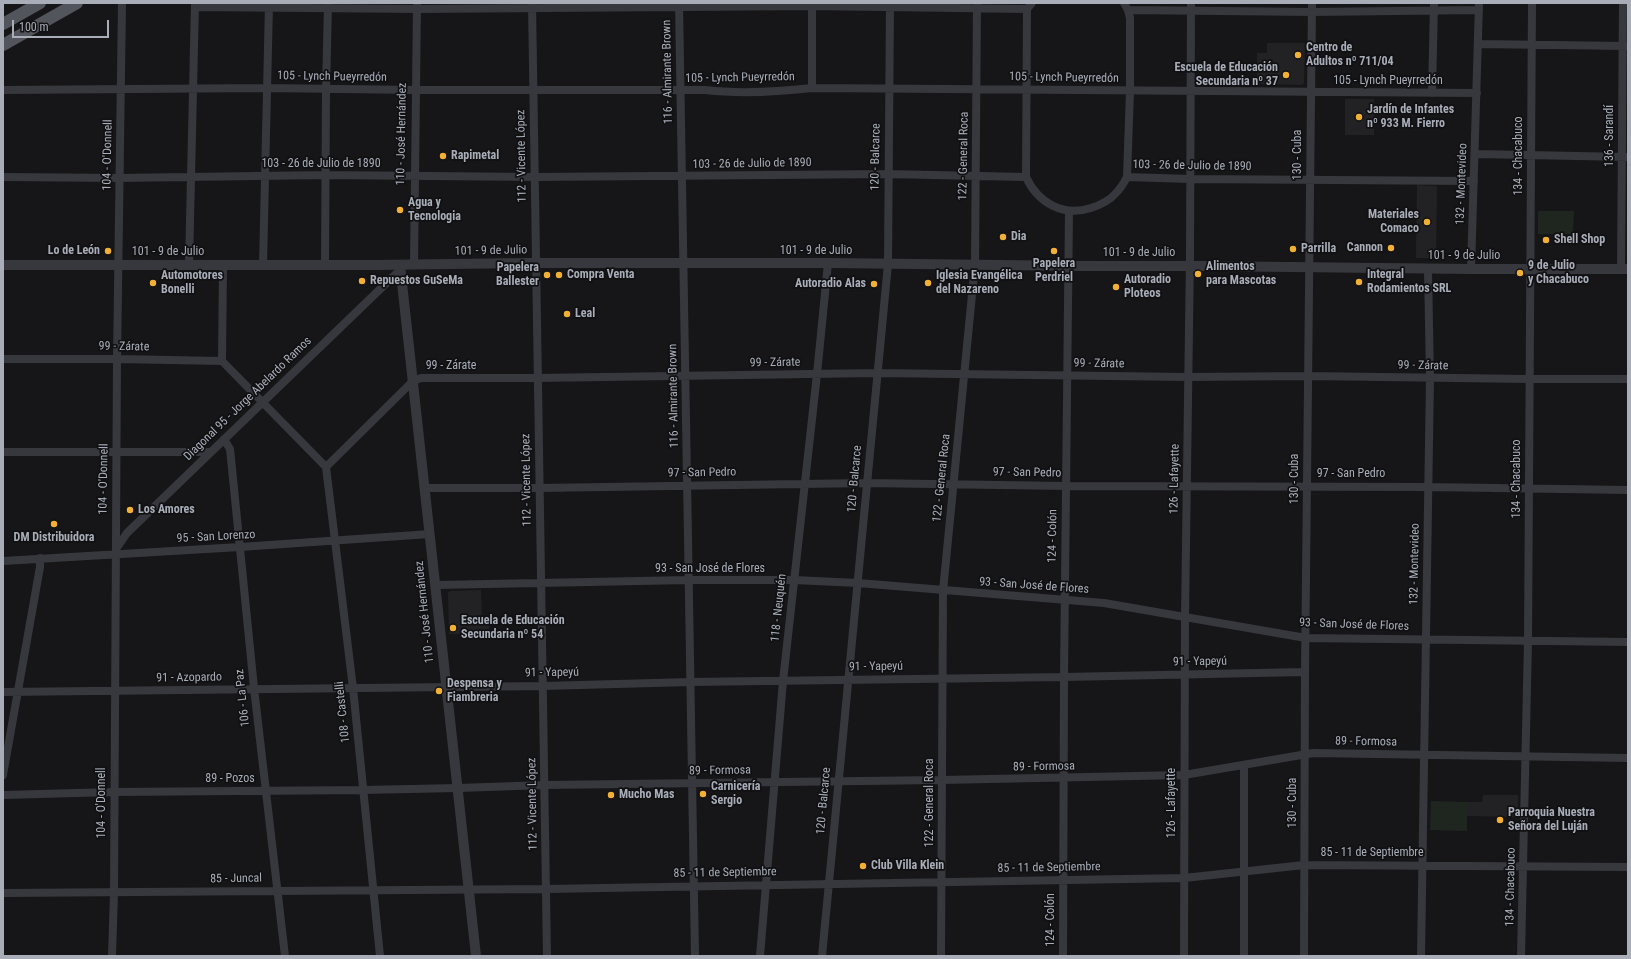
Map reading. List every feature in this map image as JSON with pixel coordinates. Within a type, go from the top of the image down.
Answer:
[{"type":"main road","points":[[3,24],[40,3]]},
{"type":"main road","points":[[3,45],[77,3]]},
{"type":"street","name":"104 - O'Donnell","points":[[112,956],[114,893],[117,452],[116,359],[119,265],[122,3]]},
{"type":"street","name":"134 - Chacabuco","points":[[1521,956],[1528,641],[1532,3]]},
{"type":"street","name":"136 - Sarandí","points":[[1623,3],[1625,46],[1625,269]]},
{"type":"street","points":[[812,4],[812,88]]},
{"type":"street","points":[[189,265],[195,5],[533,6],[812,4],[1029,6],[1026,89],[1026,177]]},
{"type":"street","points":[[263,265],[268,5]]},
{"type":"street","points":[[325,265],[328,5]]},
{"type":"street","name":"116 - Almirante Brown","points":[[679,5],[695,956]]},
{"type":"street","name":"120 - Balcarce","points":[[822,956],[888,264],[890,5]]},
{"type":"street","name":"122 - General Roca","points":[[941,956],[943,591],[975,264],[977,5]]},
{"type":"street","name":"110 - José Hernández","points":[[414,264],[417,6]]},
{"type":"street","name":"112 - Vicente López","points":[[533,6],[534,178],[542,583],[547,956]]},
{"type":"street","points":[[1127,176],[1130,91],[1130,18],[1126,6],[1479,7]]},
{"type":"street","name":"126 - Lafayette","points":[[1184,956],[1185,617],[1190,266],[1191,7]]},
{"type":"street","name":"130 - Cuba","points":[[1304,956],[1305,672],[1312,7]]},
{"type":"street","points":[[1432,93],[1434,7]]},
{"type":"street","name":"132 - Montevideo","points":[[1471,270],[1479,7]]},
{"type":"street","points":[[1478,44],[1625,46]]},
{"type":"street","name":"105 - Lynch Pueyrredón","points":[[3,90],[194,90],[267,88],[326,90],[680,90],[720,92],[812,88],[1310,93],[1477,93]]},
{"type":"street","points":[[1475,154],[1625,157]]},
{"type":"street","name":"103 - 26 de Julio de 1890","points":[[3,177],[119,178],[325,175],[534,178],[888,174],[1026,177],[1042,199],[1060,209],[1069,211],[1087,209],[1106,202],[1120,189],[1127,176],[1190,179],[1474,181]]},
{"type":"street","name":"124 - Colón","points":[[1063,956],[1064,677],[1069,211]]},
{"type":"street","name":"101 - 9 de Julio","points":[[3,265],[325,265],[400,268],[414,264],[828,263],[1309,267],[1471,270],[1625,269]]},
{"type":"street","name":"118 - Neuquén","points":[[760,956],[783,681],[804,483],[818,374],[828,263]]},
{"type":"street","points":[[224,265],[222,361],[326,466]]},
{"type":"street","name":"110 - José Hernández","points":[[400,268],[476,956]]},
{"type":"street","name":"Diagonal 95 - Jorge Abelardo Ramos","points":[[116,551],[127,533],[400,268]]},
{"type":"street","name":"132 - Montevideo","points":[[1421,956],[1430,378],[1428,269]]},
{"type":"street","name":"99 - Zárate","points":[[3,360],[116,359],[222,361]]},
{"type":"street","name":"99 - Zárate","points":[[326,466],[413,381],[421,378],[537,378],[877,373],[1188,377],[1308,376],[1628,379]]},
{"type":"street","name":"106 - La Paz","points":[[224,439],[230,449],[254,688],[285,956]]},
{"type":"street","points":[[3,452],[210,452]]},
{"type":"street","name":"108 - Castelli","points":[[326,466],[352,688],[380,956]]},
{"type":"street","name":"97 - San Pedro","points":[[425,488],[539,488],[867,483],[1628,490]]},
{"type":"street","name":"95 - San Lorenzo","points":[[3,561],[116,551],[240,548],[430,534]]},
{"type":"street","points":[[3,775],[40,567],[40,558]]},
{"type":"street","name":"93 - San José de Flores","points":[[436,585],[689,580],[794,580],[858,583],[1115,604],[1306,638],[1628,642]]},
{"type":"street","name":"91 - Yapeyú","points":[[447,686],[543,686],[848,679],[1064,677],[1305,672]]},
{"type":"street","name":"91 - Azopardo","points":[[3,692],[447,686]]},
{"type":"street","name":"89 - Formosa","points":[[458,788],[545,784],[838,782],[1184,775],[1305,754],[1628,758]]},
{"type":"street","points":[[1244,765],[1244,956]]},
{"type":"street","name":"89 - Pozos","points":[[3,795],[114,792],[458,788]]},
{"type":"street","name":"85 - 11 de Septiembre","points":[[469,889],[1184,878],[1245,870],[1304,865],[1628,867]]},
{"type":"street","name":"85 - Juncal","points":[[3,893],[469,889]]},
{"type":"shaded area","points":[[1267,43],[1305,43],[1304,83],[1302,85],[1257,84],[1257,53],[1267,53]]},
{"type":"shaded area","name":"Jardín de Infantes nº 933 M. Fierro","points":[[1345,99],[1374,99],[1374,135],[1345,135]]},
{"type":"shaded area","name":"Materiales Comaco","points":[[1417,185],[1437,186],[1436,258],[1416,258]]},
{"type":"shaded area","points":[[1538,211],[1574,211],[1573,234],[1538,234]]},
{"type":"shaded area","points":[[481,590],[482,619],[489,619],[489,634],[449,634],[448,593],[450,591]]},
{"type":"shaded area","points":[[1483,795],[1518,795],[1518,817],[1467,816],[1467,802],[1482,802]]},
{"type":"shaded area","points":[[1431,801],[1467,802],[1467,831],[1430,830]]},
{"type":"place","name":"Centro de Adultos nº 711/04","points":[[1298,55]]},
{"type":"place","name":"Escuela de Educación Secundaria nº 37","points":[[1286,75]]},
{"type":"place","name":"Jardín de Infantes nº 933 M. Fierro","points":[[1359,117]]},
{"type":"place","name":"Rapimetal","points":[[443,156]]},
{"type":"place","name":"Agua y Tecnologia","points":[[400,210]]},
{"type":"place","name":"Materiales Comaco","points":[[1427,222]]},
{"type":"place","name":"Dia","points":[[1003,237]]},
{"type":"place","name":"Shell Shop","points":[[1546,240]]},
{"type":"place","name":"Cannon","points":[[1391,248]]},
{"type":"place","name":"Parrilla","points":[[1293,249]]},
{"type":"place","name":"Lo de León","points":[[108,251]]},
{"type":"place","name":"Papelera Perdriel","points":[[1054,251]]},
{"type":"place","name":"9 de Julio y Chacabuco","points":[[1520,273]]},
{"type":"place","name":"Alimentos para Mascotas","points":[[1198,274]]},
{"type":"place","name":"Papelera Ballester","points":[[547,275]]},
{"type":"place","name":"Compra Venta","points":[[559,275]]},
{"type":"place","name":"Repuestos GuSeMa","points":[[362,281]]},
{"type":"place","name":"Integral Rodamientos SRL","points":[[1359,282]]},
{"type":"place","name":"Automotores Bonelli","points":[[153,283]]},
{"type":"place","name":"Iglesia Evangélica del Nazareno","points":[[928,283]]},
{"type":"place","name":"Autoradio Alas","points":[[874,284]]},
{"type":"place","name":"Autoradio Ploteos","points":[[1116,287]]},
{"type":"place","name":"Leal","points":[[567,314]]},
{"type":"place","name":"Los Amores","points":[[130,510]]},
{"type":"place","name":"DM Distribuidora","points":[[54,524]]},
{"type":"place","name":"Escuela de Educación Secundaria nº 54","points":[[453,628]]},
{"type":"place","name":"Despensa y Fiambreria","points":[[439,691]]},
{"type":"place","name":"Carnicería Sergio","points":[[703,794]]},
{"type":"place","name":"Mucho Mas","points":[[611,795]]},
{"type":"place","name":"Parroquia Nuestra Señora del Luján","points":[[1500,820]]},
{"type":"place","name":"Club Villa Klein","points":[[863,866]]}]
